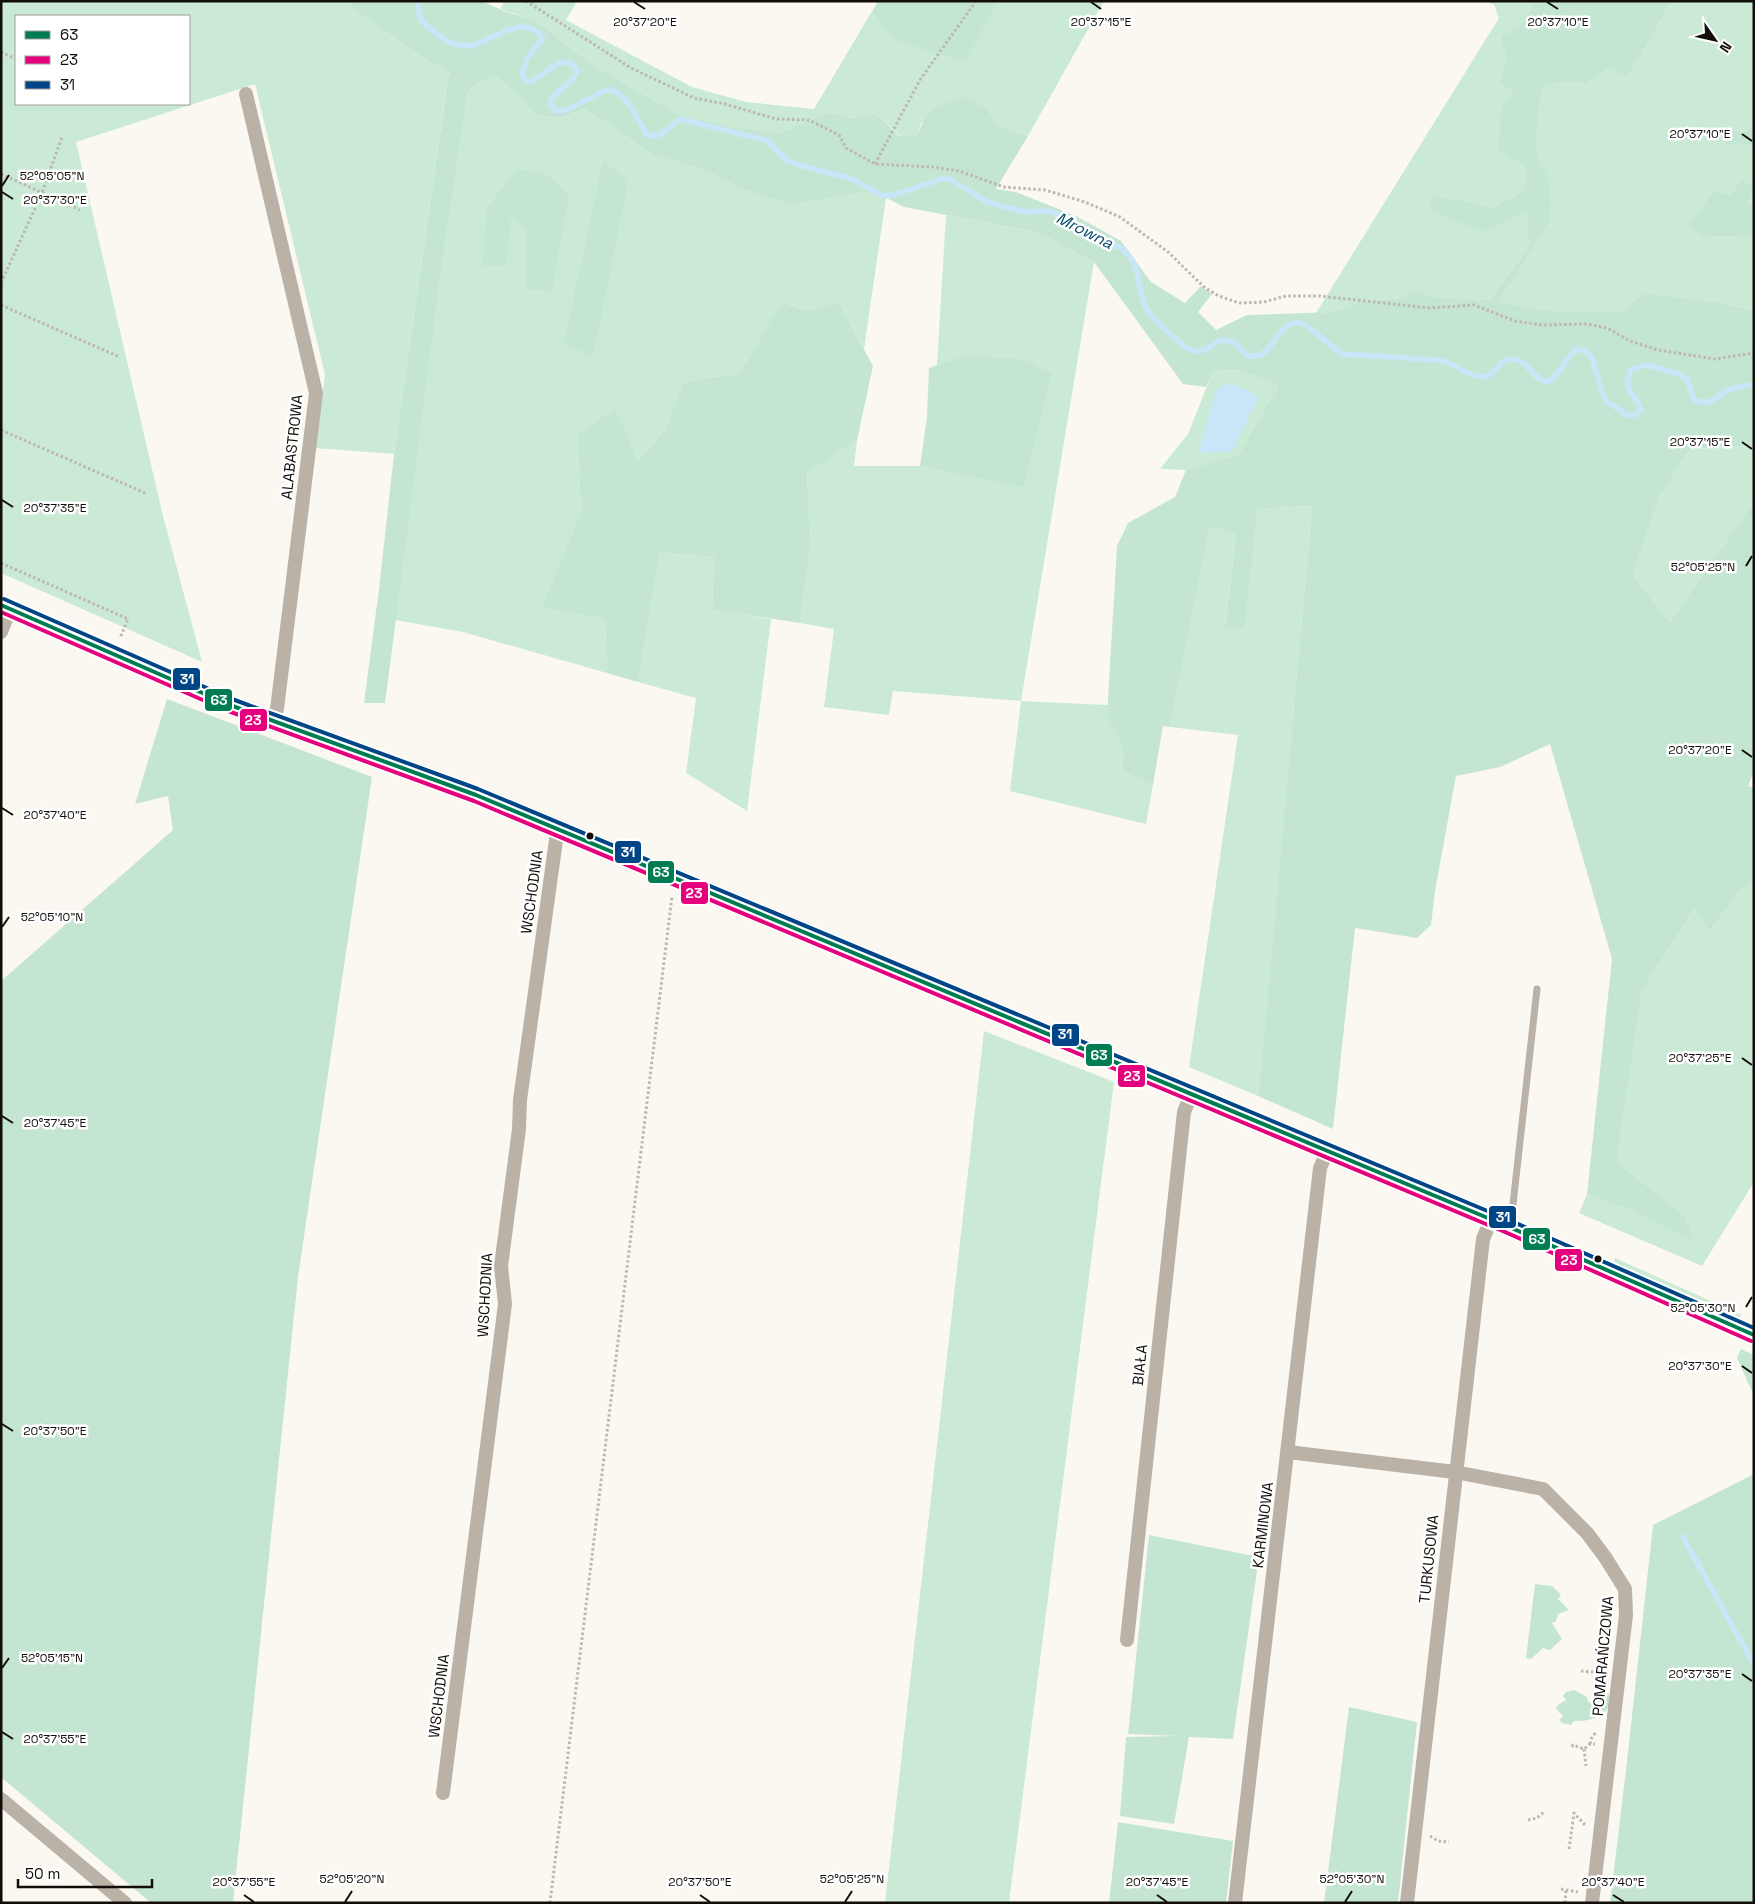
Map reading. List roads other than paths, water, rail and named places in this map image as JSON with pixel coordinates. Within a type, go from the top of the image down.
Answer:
[{"type":"street","name":"ALABASTROWA","points":[[246,94],[316,393],[277,709],[273,720]]},
{"type":"street","points":[[1,632],[6,607],[186,688],[467,792],[560,830],[1499,1223],[1751,1334]]},
{"type":"street","name":"WSCHODNIA","points":[[443,1793],[504,1304],[502,1266],[519,1129],[520,1100],[556,840],[560,830]]},
{"type":"street","name":"BIAŁA","points":[[1127,1640],[1184,1112],[1191,1095]]},
{"type":"street","name":"KARMINOWA","points":[[1235,1903],[1320,1168],[1327,1152]]},
{"type":"street","name":"TURKUSOWA","points":[[1407,1903],[1483,1239],[1499,1223]]},
{"type":"street","name":"POMARAŃCZOWA","points":[[1288,1452],[1455,1472],[1543,1489],[1588,1533],[1625,1589],[1626,1615],[1587,1898]]},
{"type":"street","points":[[1,1799],[125,1903]]},
{"type":"lane","points":[[1499,1223],[1512,1213],[1537,989]]},
{"type":"water","points":[[1232,384],[1254,393],[1258,398],[1233,451],[1198,453],[1216,391],[1223,385]]},
{"type":"waterway","name":"Mrowna","points":[[418,1],[420,16],[424,23],[443,38],[459,45],[477,44],[516,27],[526,27],[534,30],[543,38],[527,58],[522,74],[525,80],[530,82],[561,63],[567,62],[572,64],[577,70],[572,80],[552,98],[550,103],[552,108],[558,111],[566,110],[608,89],[615,91],[626,101],[636,114],[647,135],[661,134],[680,119],[768,141],[786,160],[852,179],[883,196],[894,195],[941,179],[950,179],[987,202],[1025,212],[1046,211],[1055,213],[1124,250],[1135,266],[1144,304],[1148,311],[1171,335],[1185,347],[1193,350],[1200,351],[1226,340],[1239,346],[1247,356],[1256,356],[1264,353],[1288,325],[1301,323],[1343,354],[1439,360],[1482,377],[1491,374],[1501,363],[1514,359],[1519,360],[1538,377],[1548,382],[1556,375],[1576,349],[1586,351],[1592,358],[1606,401],[1627,415],[1635,415],[1641,410],[1628,387],[1628,377],[1631,370],[1647,365],[1679,374],[1687,379],[1694,399],[1704,403],[1729,390],[1754,385]]},
{"type":"waterway","points":[[1683,1537],[1754,1665]]}]
